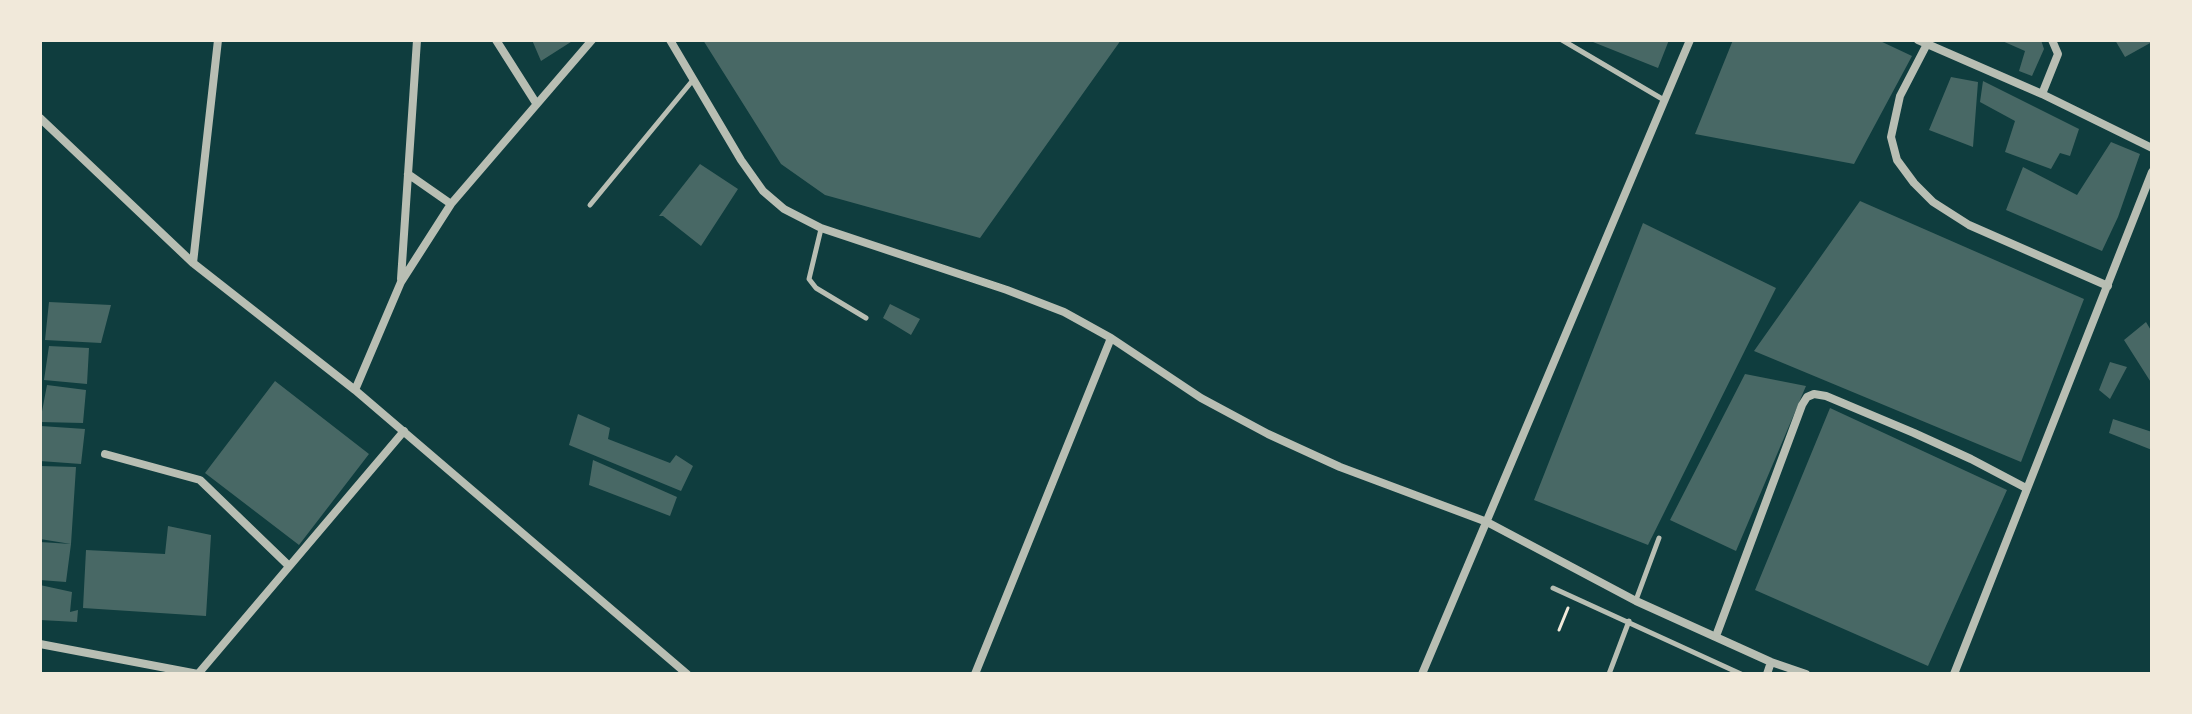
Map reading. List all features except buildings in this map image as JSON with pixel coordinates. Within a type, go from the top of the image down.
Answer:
[{"type":"street","points":[[193,263],[218,40]]},
{"type":"street","points":[[401,282],[417,40]]},
{"type":"street","points":[[496,40],[536,103]]},
{"type":"street","points":[[355,390],[401,282],[451,204],[592,40]]},
{"type":"street","points":[[670,40],[741,160],[763,191],[784,209],[821,228],[1064,312],[1111,338],[1201,398],[1268,434],[1340,467],[1487,522],[1636,601],[1771,662],[1806,674]]},
{"type":"street","points":[[1422,674],[1690,40]]},
{"type":"street","points":[[2042,94],[2058,54],[2052,40]]},
{"type":"street","points":[[2108,286],[1969,225],[1933,202],[1897,160],[1891,137],[1900,96],[1923,42],[2042,94],[2152,148]]},
{"type":"street","points":[[40,118],[193,263],[355,390],[687,674]]},
{"type":"street","points":[[1954,674],[2152,172]]},
{"type":"street","points":[[408,174],[451,204]]},
{"type":"street","points":[[975,674],[1111,338]]},
{"type":"street","points":[[1716,636],[1807,397],[1814,394],[1826,396],[1914,433],[2026,488]]},
{"type":"street","points":[[40,644],[198,674],[404,431]]},
{"type":"street","points":[[105,454],[200,480],[289,566]]},
{"type":"street","points":[[1767,674],[1771,662]]},
{"type":"lane","points":[[1562,40],[1664,100]]},
{"type":"lane","points":[[590,205],[694,79]]},
{"type":"lane","points":[[821,228],[809,279],[816,288],[866,318]]},
{"type":"lane","points":[[1636,601],[1659,538]]},
{"type":"lane","points":[[1553,588],[1741,674]]},
{"type":"lane","points":[[1609,674],[1629,621]]},
{"type":"path","points":[[1559,630],[1573,597]]}]
